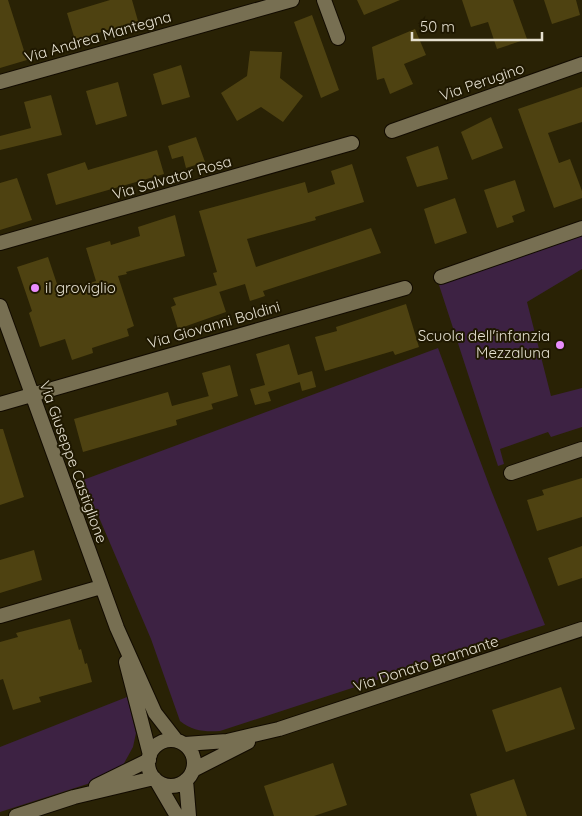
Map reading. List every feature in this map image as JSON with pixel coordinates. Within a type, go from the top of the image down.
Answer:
[{"type":"street","name":"Via Andrea Mantegna","points":[[0,82],[292,0]]},
{"type":"street","points":[[324,0],[338,38]]},
{"type":"street","name":"Via Perugino","points":[[392,131],[582,64]]},
{"type":"street","name":"Via Salvator Rosa","points":[[0,243],[352,144]]},
{"type":"street","points":[[441,277],[582,228]]},
{"type":"street","name":"Via Giovanni Boldini","points":[[0,404],[405,288]]},
{"type":"street","name":"Via Giuseppe Castiglione","points":[[0,306],[117,628],[155,713],[180,742]]},
{"type":"street","points":[[512,474],[582,449]]},
{"type":"street","points":[[0,616],[101,588]]},
{"type":"street","name":"Via Giuseppe Castiglione","points":[[117,628],[149,757]]},
{"type":"street","name":"Via Donato Bramante","points":[[190,775],[230,750],[279,729],[582,629]]},
{"type":"street","name":"Via Donato Bramante","points":[[180,742],[226,740],[279,729]]},
{"type":"street","points":[[74,797],[149,757],[161,743],[180,742],[193,756],[190,775],[189,816]]},
{"type":"street","points":[[149,757],[148,766],[177,816]]},
{"type":"street","points":[[16,816],[74,797],[155,779],[171,786],[190,775]]},
{"type":"shaded area","points":[[582,236],[582,269],[527,302],[551,396],[582,388],[582,427],[551,437],[548,432],[500,449],[504,464],[498,466],[439,285]]},
{"type":"shaded area","points":[[438,348],[491,490],[545,625],[220,731],[199,730],[189,727],[180,721],[151,639],[83,480]]},
{"type":"shaded area","points":[[127,697],[136,733],[133,747],[122,767],[103,779],[0,812],[0,747]]},
{"type":"building","points":[[0,0],[8,0],[27,60],[0,68]]},
{"type":"building","points":[[110,0],[132,0],[138,21],[75,40],[67,13]]},
{"type":"building","points":[[357,0],[400,0],[364,15]]},
{"type":"building","points":[[462,0],[513,0],[527,39],[497,49],[488,22],[471,27]]},
{"type":"building","points":[[544,0],[576,0],[580,15],[552,24]]},
{"type":"building","points":[[312,15],[339,90],[321,98],[294,22]]},
{"type":"building","points":[[415,29],[426,55],[404,64],[413,84],[390,94],[384,78],[377,80],[372,47]]},
{"type":"building","points":[[250,51],[282,52],[280,78],[303,96],[283,122],[261,107],[237,121],[221,93],[247,76]]},
{"type":"building","points":[[181,65],[190,97],[162,105],[153,74]]},
{"type":"building","points":[[118,82],[127,116],[96,125],[86,91]]},
{"type":"building","points":[[582,87],[582,122],[548,133],[559,163],[570,159],[582,191],[582,198],[554,208],[518,109]]},
{"type":"building","points":[[51,95],[62,135],[0,150],[0,136],[31,128],[24,102]]},
{"type":"building","points":[[491,117],[503,148],[472,160],[461,132]]},
{"type":"building","points":[[196,137],[205,162],[186,168],[183,156],[172,159],[168,146]]},
{"type":"building","points":[[438,146],[448,179],[417,187],[406,157]]},
{"type":"building","points":[[157,150],[164,174],[56,205],[47,174],[85,162],[88,170]]},
{"type":"building","points":[[352,164],[364,202],[315,217],[316,220],[247,239],[256,267],[371,228],[381,253],[263,291],[265,296],[250,301],[245,284],[219,292],[213,273],[217,272],[199,211],[305,182],[308,193],[335,184],[331,171]]},
{"type":"building","points":[[17,178],[32,220],[0,230],[0,183]]},
{"type":"building","points":[[515,180],[525,211],[512,216],[514,222],[497,228],[484,190]]},
{"type":"building","points":[[455,198],[467,233],[435,244],[424,209]]},
{"type":"building","points":[[175,215],[185,256],[126,272],[127,274],[118,276],[134,326],[127,329],[129,336],[92,348],[93,353],[72,360],[65,339],[40,347],[29,313],[32,311],[17,267],[48,257],[60,293],[96,281],[86,248],[110,241],[111,245],[140,236],[138,227]]},
{"type":"building","points":[[217,285],[226,312],[178,329],[171,307],[176,305],[173,298]]},
{"type":"building","points":[[406,304],[419,347],[395,355],[393,351],[325,371],[315,337],[337,331],[336,327]]},
{"type":"building","points":[[289,344],[300,382],[268,392],[271,401],[255,405],[250,389],[265,385],[256,354]]},
{"type":"building","points":[[230,365],[238,396],[211,404],[202,373]]},
{"type":"building","points":[[312,371],[316,387],[302,391],[298,375]]},
{"type":"building","points":[[168,392],[172,406],[209,396],[213,409],[176,420],[177,425],[83,452],[74,419]]},
{"type":"building","points":[[0,429],[3,429],[24,497],[0,505]]},
{"type":"building","points":[[582,478],[582,517],[537,531],[527,500],[544,495],[542,490]]},
{"type":"building","points":[[582,546],[582,578],[558,586],[548,558]]},
{"type":"building","points":[[34,550],[42,580],[0,593],[0,560]]},
{"type":"building","points":[[70,619],[79,650],[81,649],[85,664],[87,663],[92,682],[39,697],[41,702],[13,710],[3,679],[0,680],[0,642],[18,637],[16,633]]},
{"type":"building","points":[[561,687],[575,729],[506,752],[492,710]]},
{"type":"building","points":[[333,763],[347,805],[314,816],[274,816],[264,786]]},
{"type":"building","points":[[514,779],[527,816],[477,816],[470,794]]},
{"type":"place","name":"il groviglio","points":[[35,288]]},
{"type":"place","name":"Scuola dell'infanzia Mezzaluna","points":[[560,345]]}]
